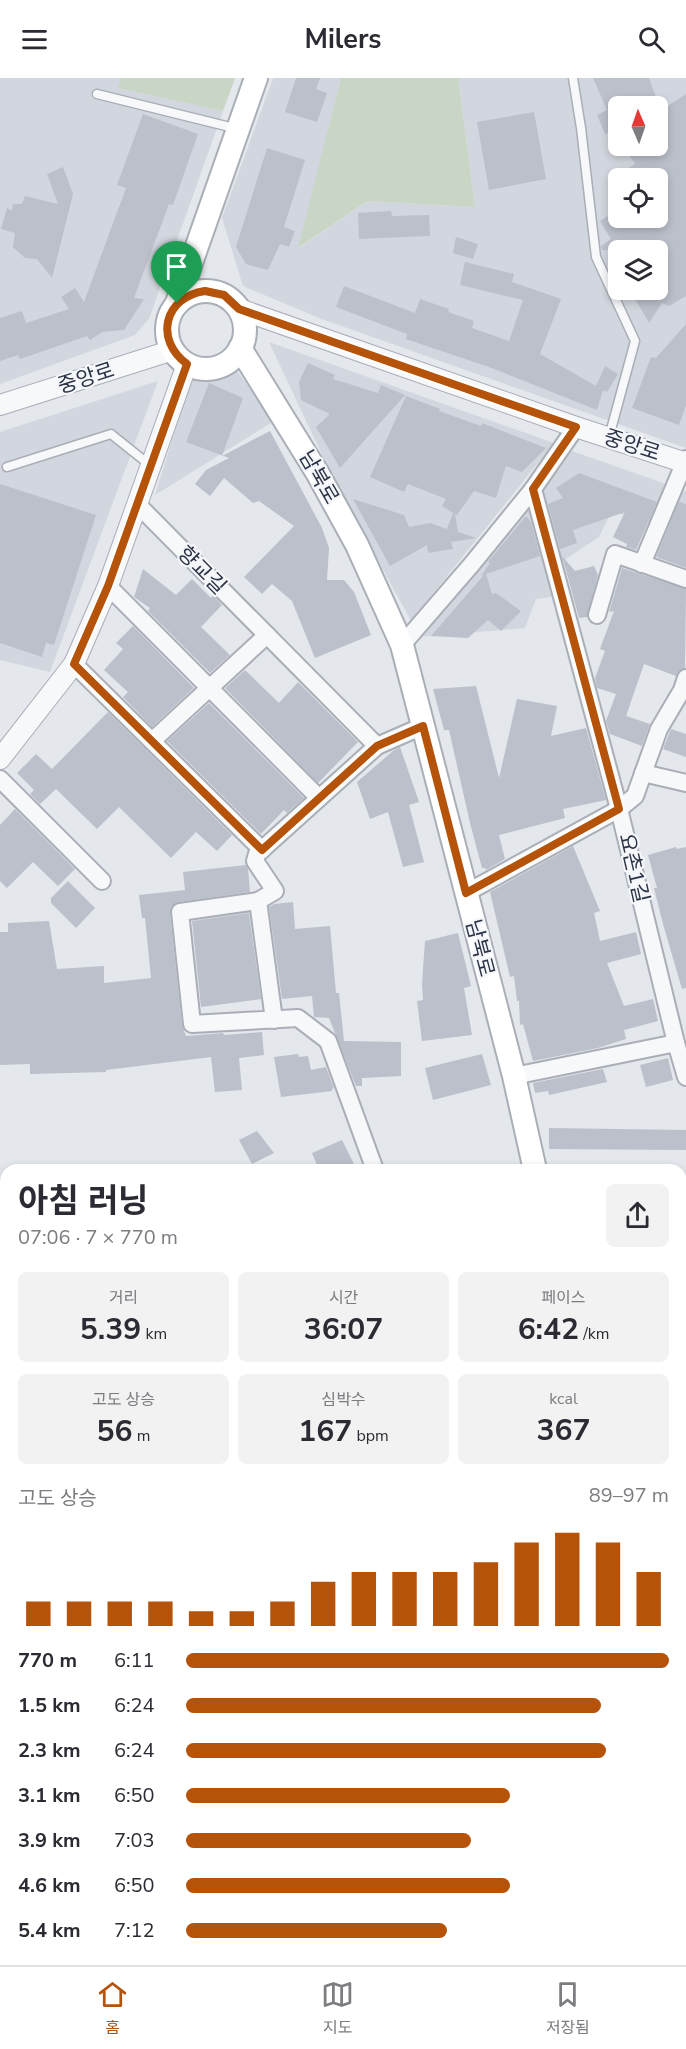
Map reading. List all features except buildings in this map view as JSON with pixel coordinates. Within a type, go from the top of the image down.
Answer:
[{"type":"main road","points":[[177,303],[194,292],[205,291],[224,295],[239,309],[245,329],[240,348],[226,363],[217,367],[197,368],[180,357],[167,331],[168,321],[177,303],[256,78]]},
{"type":"main road","name":"남북로","points":[[240,348],[318,474],[357,545],[402,645],[514,1076],[534,1164]]},
{"type":"street","name":"중앙로","points":[[239,309],[576,427],[686,461]]},
{"type":"street","name":"중앙로","points":[[0,405],[180,357]]},
{"type":"street","points":[[0,759],[74,664],[108,586],[151,466],[180,357]]},
{"type":"street","points":[[402,645],[533,489],[576,427]]},
{"type":"street","points":[[642,564],[686,461]]},
{"type":"street","name":"요촌1길","points":[[533,489],[619,809],[686,1077]]},
{"type":"street","name":"향교길","points":[[137,504],[377,746]]},
{"type":"street","points":[[597,615],[615,554],[686,579]]},
{"type":"street","points":[[108,586],[319,798]]},
{"type":"street","points":[[152,741],[267,635]]},
{"type":"street","points":[[74,664],[262,850]]},
{"type":"street","points":[[466,893],[619,809],[635,796],[659,729],[682,690],[686,678]]},
{"type":"street","points":[[373,1164],[328,1041],[298,1018],[192,1024],[180,912],[258,901],[275,891],[255,861],[257,854],[377,746],[423,726]]},
{"type":"street","points":[[643,773],[686,783]]},
{"type":"street","points":[[0,779],[102,881]]},
{"type":"street","points":[[258,901],[274,1020]]},
{"type":"street","points":[[514,1076],[676,1043]]},
{"type":"lane","points":[[573,78],[596,257],[635,341],[609,438]]},
{"type":"lane","points":[[97,94],[238,129]]},
{"type":"lane","points":[[7,466],[111,434],[151,466]]},
{"type":"shaded area","points":[[0,78],[121,78],[119,88],[223,111],[149,319],[135,335],[0,384]]},
{"type":"shaded area","points":[[273,78],[341,78],[299,248],[367,201],[475,207],[458,78],[686,78],[686,448],[319,318],[243,286],[222,218]]},
{"type":"shaded area","points":[[269,342],[554,443],[411,621],[333,478]]},
{"type":"shaded area","points":[[234,367],[274,421],[155,495],[191,379]]},
{"type":"shaded area","points":[[158,381],[50,672],[0,660],[0,432]]},
{"type":"shaded area","points":[[572,451],[686,491],[686,538],[612,511],[599,537],[563,561],[557,596],[536,599],[525,628],[418,637]]},
{"type":"green space","points":[[121,78],[235,78],[223,111],[118,88]]},
{"type":"green space","points":[[341,78],[458,78],[475,207],[367,201],[298,248]]},
{"type":"route","points":[[194,292],[215,292],[224,295],[239,309],[576,427],[533,489],[619,809],[466,893],[423,726],[377,746],[262,850],[74,664],[108,586],[187,364],[172,350],[168,341],[168,321],[177,303],[194,292]]}]
